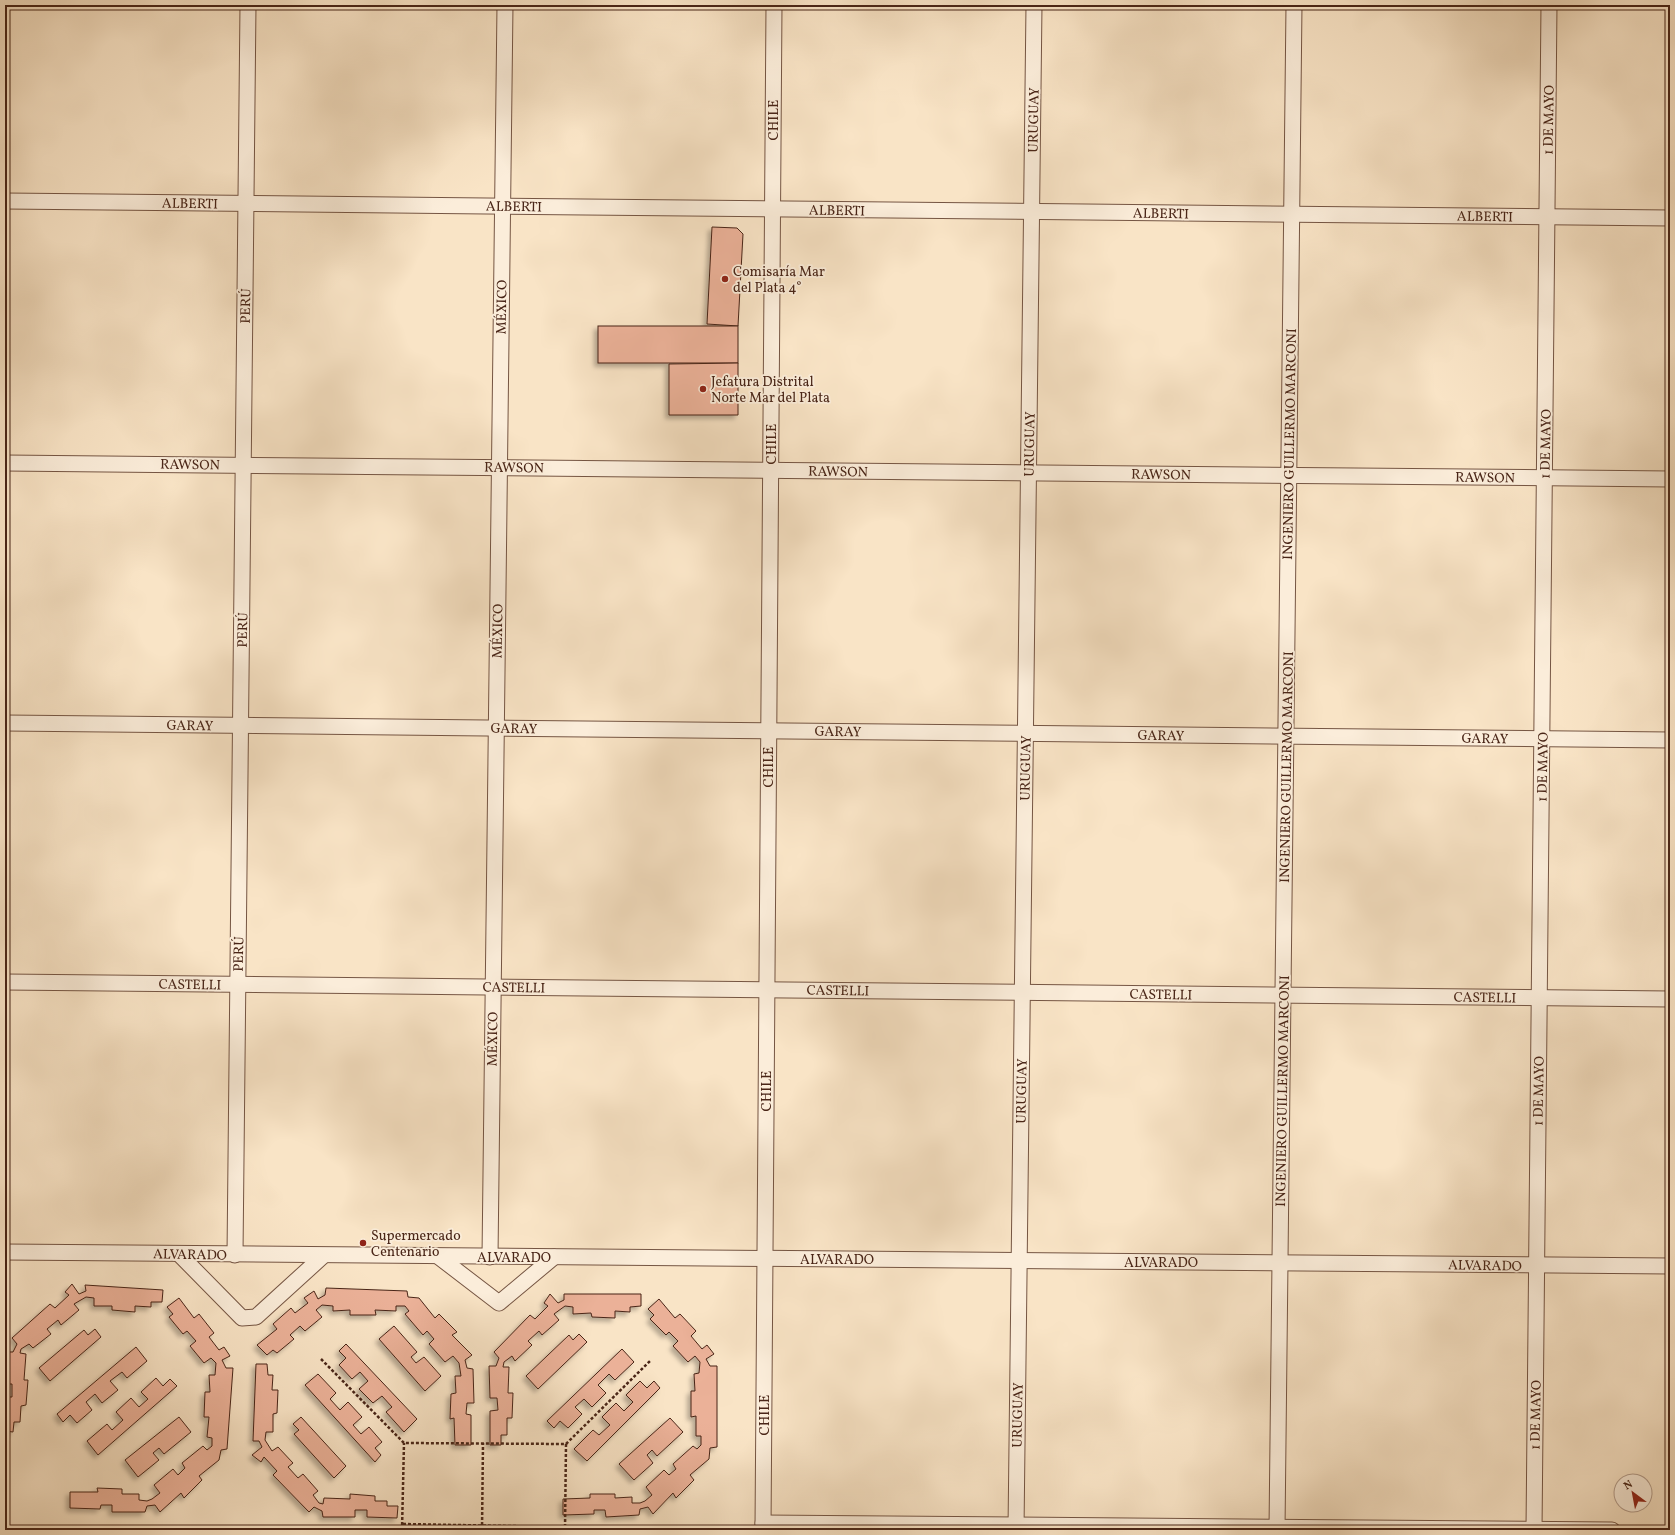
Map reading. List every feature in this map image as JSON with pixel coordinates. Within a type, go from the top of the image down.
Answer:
[{"type":"street","name":"PERÚ","points":[[235,1255],[248,5]]},
{"type":"street","name":"MÉXICO","points":[[490,1257],[505,5]]},
{"type":"street","name":"CHILE","points":[[763,1527],[774,5]]},
{"type":"street","name":"URUGUAY","points":[[1016,1528],[1034,5]]},
{"type":"street","name":"INGENIERO GUILLERMO MARCONI","points":[[1277,1529],[1294,5]]},
{"type":"street","name":"1 DE MAYO","points":[[1534,1530],[1549,5]]},
{"type":"street","name":"ALBERTI","points":[[5,201],[1670,218]]},
{"type":"street","name":"RAWSON","points":[[5,463],[1670,479]]},
{"type":"street","name":"GARAY","points":[[5,723],[1670,740]]},
{"type":"street","name":"CASTELLI","points":[[5,982],[1670,999]]},
{"type":"street","name":"ALVARADO","points":[[5,1252],[554,1258],[765,1258],[1670,1266]]},
{"type":"street","points":[[179,1254],[242,1318],[256,1317],[323,1256]]},
{"type":"street","points":[[439,1256],[499,1303],[554,1258]]},
{"type":"street","points":[[763,1527],[1612,1530]]},
{"type":"path","points":[[321,1359],[404,1443],[483,1444],[566,1444],[650,1361]]},
{"type":"path","points":[[402,1530],[404,1443]]},
{"type":"path","points":[[482,1530],[483,1444]]},
{"type":"path","points":[[402,1524],[565,1528],[566,1444]]},
{"type":"building","name":"Comisaría Mar del Plata 4°","points":[[712,227],[737,228],[743,234],[738,326],[707,324]]},
{"type":"building","points":[[598,326],[738,326],[738,363],[598,363]]},
{"type":"building","name":"Jefatura Distrital Norte Mar del Plata","points":[[738,363],[738,415],[669,415],[669,364]]},
{"type":"building","points":[[72,1284],[79,1294],[86,1291],[85,1285],[163,1290],[162,1302],[151,1302],[151,1307],[135,1306],[135,1312],[112,1310],[112,1306],[94,1306],[94,1298],[86,1297],[74,1304],[79,1310],[61,1325],[58,1320],[47,1329],[51,1334],[33,1348],[29,1344],[21,1349],[20,1353],[26,1354],[24,1380],[28,1380],[26,1405],[21,1406],[20,1422],[14,1422],[13,1432],[5,1431],[5,1397],[12,1397],[12,1384],[5,1384],[6,1352],[13,1352],[17,1344],[12,1338],[50,1304],[55,1308],[69,1295],[65,1292]]},
{"type":"building","points":[[326,1288],[407,1291],[408,1297],[419,1298],[435,1318],[439,1314],[457,1332],[452,1335],[472,1355],[465,1360],[467,1368],[473,1369],[474,1403],[467,1403],[466,1414],[471,1415],[471,1445],[455,1445],[454,1418],[450,1419],[451,1394],[456,1393],[455,1376],[461,1376],[459,1363],[453,1356],[445,1362],[429,1344],[434,1339],[427,1331],[423,1335],[405,1314],[409,1311],[405,1306],[396,1306],[396,1311],[375,1310],[376,1315],[350,1315],[350,1310],[333,1311],[333,1306],[322,1305],[316,1310],[322,1317],[305,1331],[300,1326],[290,1335],[294,1339],[277,1353],[273,1350],[267,1355],[257,1345],[277,1329],[273,1324],[291,1308],[295,1313],[308,1303],[304,1298],[314,1291],[318,1299],[325,1295]]},
{"type":"building","points":[[550,1294],[558,1303],[564,1300],[564,1294],[641,1294],[641,1306],[630,1307],[630,1312],[615,1311],[615,1318],[592,1317],[591,1313],[573,1314],[573,1307],[565,1306],[554,1314],[559,1320],[542,1335],[539,1331],[528,1341],[532,1345],[515,1361],[512,1356],[504,1362],[503,1367],[509,1367],[508,1393],[513,1393],[512,1418],[507,1418],[507,1435],[501,1435],[501,1445],[490,1445],[490,1411],[498,1410],[497,1398],[490,1398],[489,1366],[496,1366],[499,1358],[494,1352],[530,1315],[535,1319],[548,1306],[544,1303]]},
{"type":"building","points":[[179,1298],[194,1318],[199,1314],[214,1333],[209,1337],[219,1350],[224,1347],[230,1356],[222,1360],[226,1368],[233,1368],[227,1449],[221,1450],[219,1460],[199,1476],[202,1480],[184,1498],[181,1493],[160,1512],[155,1505],[147,1506],[145,1512],[112,1512],[112,1505],[101,1505],[100,1509],[70,1508],[70,1492],[98,1492],[97,1488],[122,1489],[122,1494],[139,1494],[139,1500],[147,1501],[152,1499],[160,1493],[154,1485],[173,1469],[178,1475],[185,1468],[182,1463],[203,1446],[207,1450],[212,1446],[212,1438],[207,1437],[209,1417],[204,1417],[205,1392],[210,1392],[209,1375],[215,1375],[216,1363],[211,1358],[204,1363],[190,1346],[196,1341],[187,1331],[183,1334],[169,1317],[173,1314],[167,1307]]},
{"type":"building","points":[[659,1299],[675,1318],[680,1314],[696,1331],[691,1336],[702,1349],[707,1345],[714,1354],[706,1359],[710,1366],[717,1366],[717,1447],[710,1448],[709,1459],[690,1475],[694,1480],[676,1498],[673,1493],[653,1514],[648,1507],[640,1509],[639,1515],[606,1517],[605,1510],[594,1510],[594,1514],[563,1515],[563,1499],[590,1498],[590,1494],[615,1494],[615,1498],[632,1497],[632,1503],[640,1503],[645,1501],[652,1495],[646,1487],[664,1470],[669,1475],[676,1469],[673,1464],[693,1446],[697,1449],[701,1445],[701,1436],[696,1436],[696,1416],[691,1417],[691,1391],[695,1391],[694,1374],[699,1373],[700,1362],[695,1356],[688,1362],[673,1346],[678,1341],[669,1332],[666,1335],[650,1319],[654,1315],[648,1309]]},
{"type":"building","points":[[394,1326],[417,1352],[411,1357],[416,1363],[424,1357],[441,1376],[425,1391],[379,1339]]},
{"type":"building","points":[[95,1329],[101,1337],[50,1381],[39,1368],[84,1330],[88,1335]]},
{"type":"building","points":[[579,1334],[587,1342],[538,1389],[526,1376],[569,1335],[573,1340]]},
{"type":"building","points":[[346,1344],[417,1419],[404,1432],[386,1412],[392,1407],[382,1396],[373,1403],[359,1389],[368,1381],[360,1372],[352,1379],[339,1365],[346,1358],[339,1351]]},
{"type":"building","points":[[136,1347],[147,1361],[127,1378],[122,1372],[110,1381],[118,1390],[102,1403],[95,1394],[86,1402],[92,1410],[77,1423],[70,1415],[63,1422],[57,1414]]},
{"type":"building","points":[[622,1349],[634,1362],[615,1380],[609,1374],[598,1385],[606,1393],[592,1407],[584,1399],[575,1407],[582,1414],[568,1428],[560,1421],[554,1428],[547,1421]]},
{"type":"building","points":[[256,1364],[267,1364],[268,1375],[273,1375],[272,1390],[278,1390],[277,1413],[273,1414],[273,1432],[266,1432],[265,1440],[272,1451],[278,1447],[293,1463],[288,1467],[298,1478],[303,1474],[318,1491],[313,1495],[319,1503],[323,1504],[324,1498],[350,1499],[350,1494],[375,1496],[375,1501],[387,1501],[387,1506],[398,1506],[397,1518],[367,1517],[367,1510],[355,1510],[355,1517],[323,1517],[322,1511],[314,1507],[309,1512],[273,1475],[277,1471],[264,1457],[261,1462],[252,1455],[262,1447],[259,1441],[253,1441]]},
{"type":"building","points":[[318,1374],[336,1393],[330,1399],[340,1410],[348,1402],[362,1417],[353,1425],[361,1434],[369,1427],[382,1442],[375,1448],[381,1455],[375,1462],[305,1385]]},
{"type":"building","points":[[156,1378],[163,1386],[170,1379],[177,1386],[98,1455],[87,1441],[107,1424],[112,1430],[123,1420],[116,1412],[131,1398],[139,1407],[148,1399],[141,1392]]},
{"type":"building","points":[[640,1381],[647,1388],[654,1381],[660,1388],[587,1461],[574,1449],[593,1430],[599,1435],[610,1425],[602,1417],[616,1403],[624,1411],[633,1402],[626,1395]]},
{"type":"building","points":[[179,1417],[191,1432],[164,1454],[159,1448],[153,1453],[159,1460],[138,1477],[125,1460]]},
{"type":"building","points":[[301,1417],[346,1466],[334,1478],[294,1434],[299,1430],[293,1424]]},
{"type":"building","points":[[670,1418],[683,1432],[657,1456],[652,1450],[647,1455],[653,1463],[634,1480],[619,1464]]},
{"type":"place","name":"Comisaría Mar del Plata 4°","points":[[725,279]]},
{"type":"place","name":"Jefatura Distrital Norte Mar del Plata","points":[[703,389]]},
{"type":"place","name":"Supermercado Centenario","points":[[363,1243]]}]
